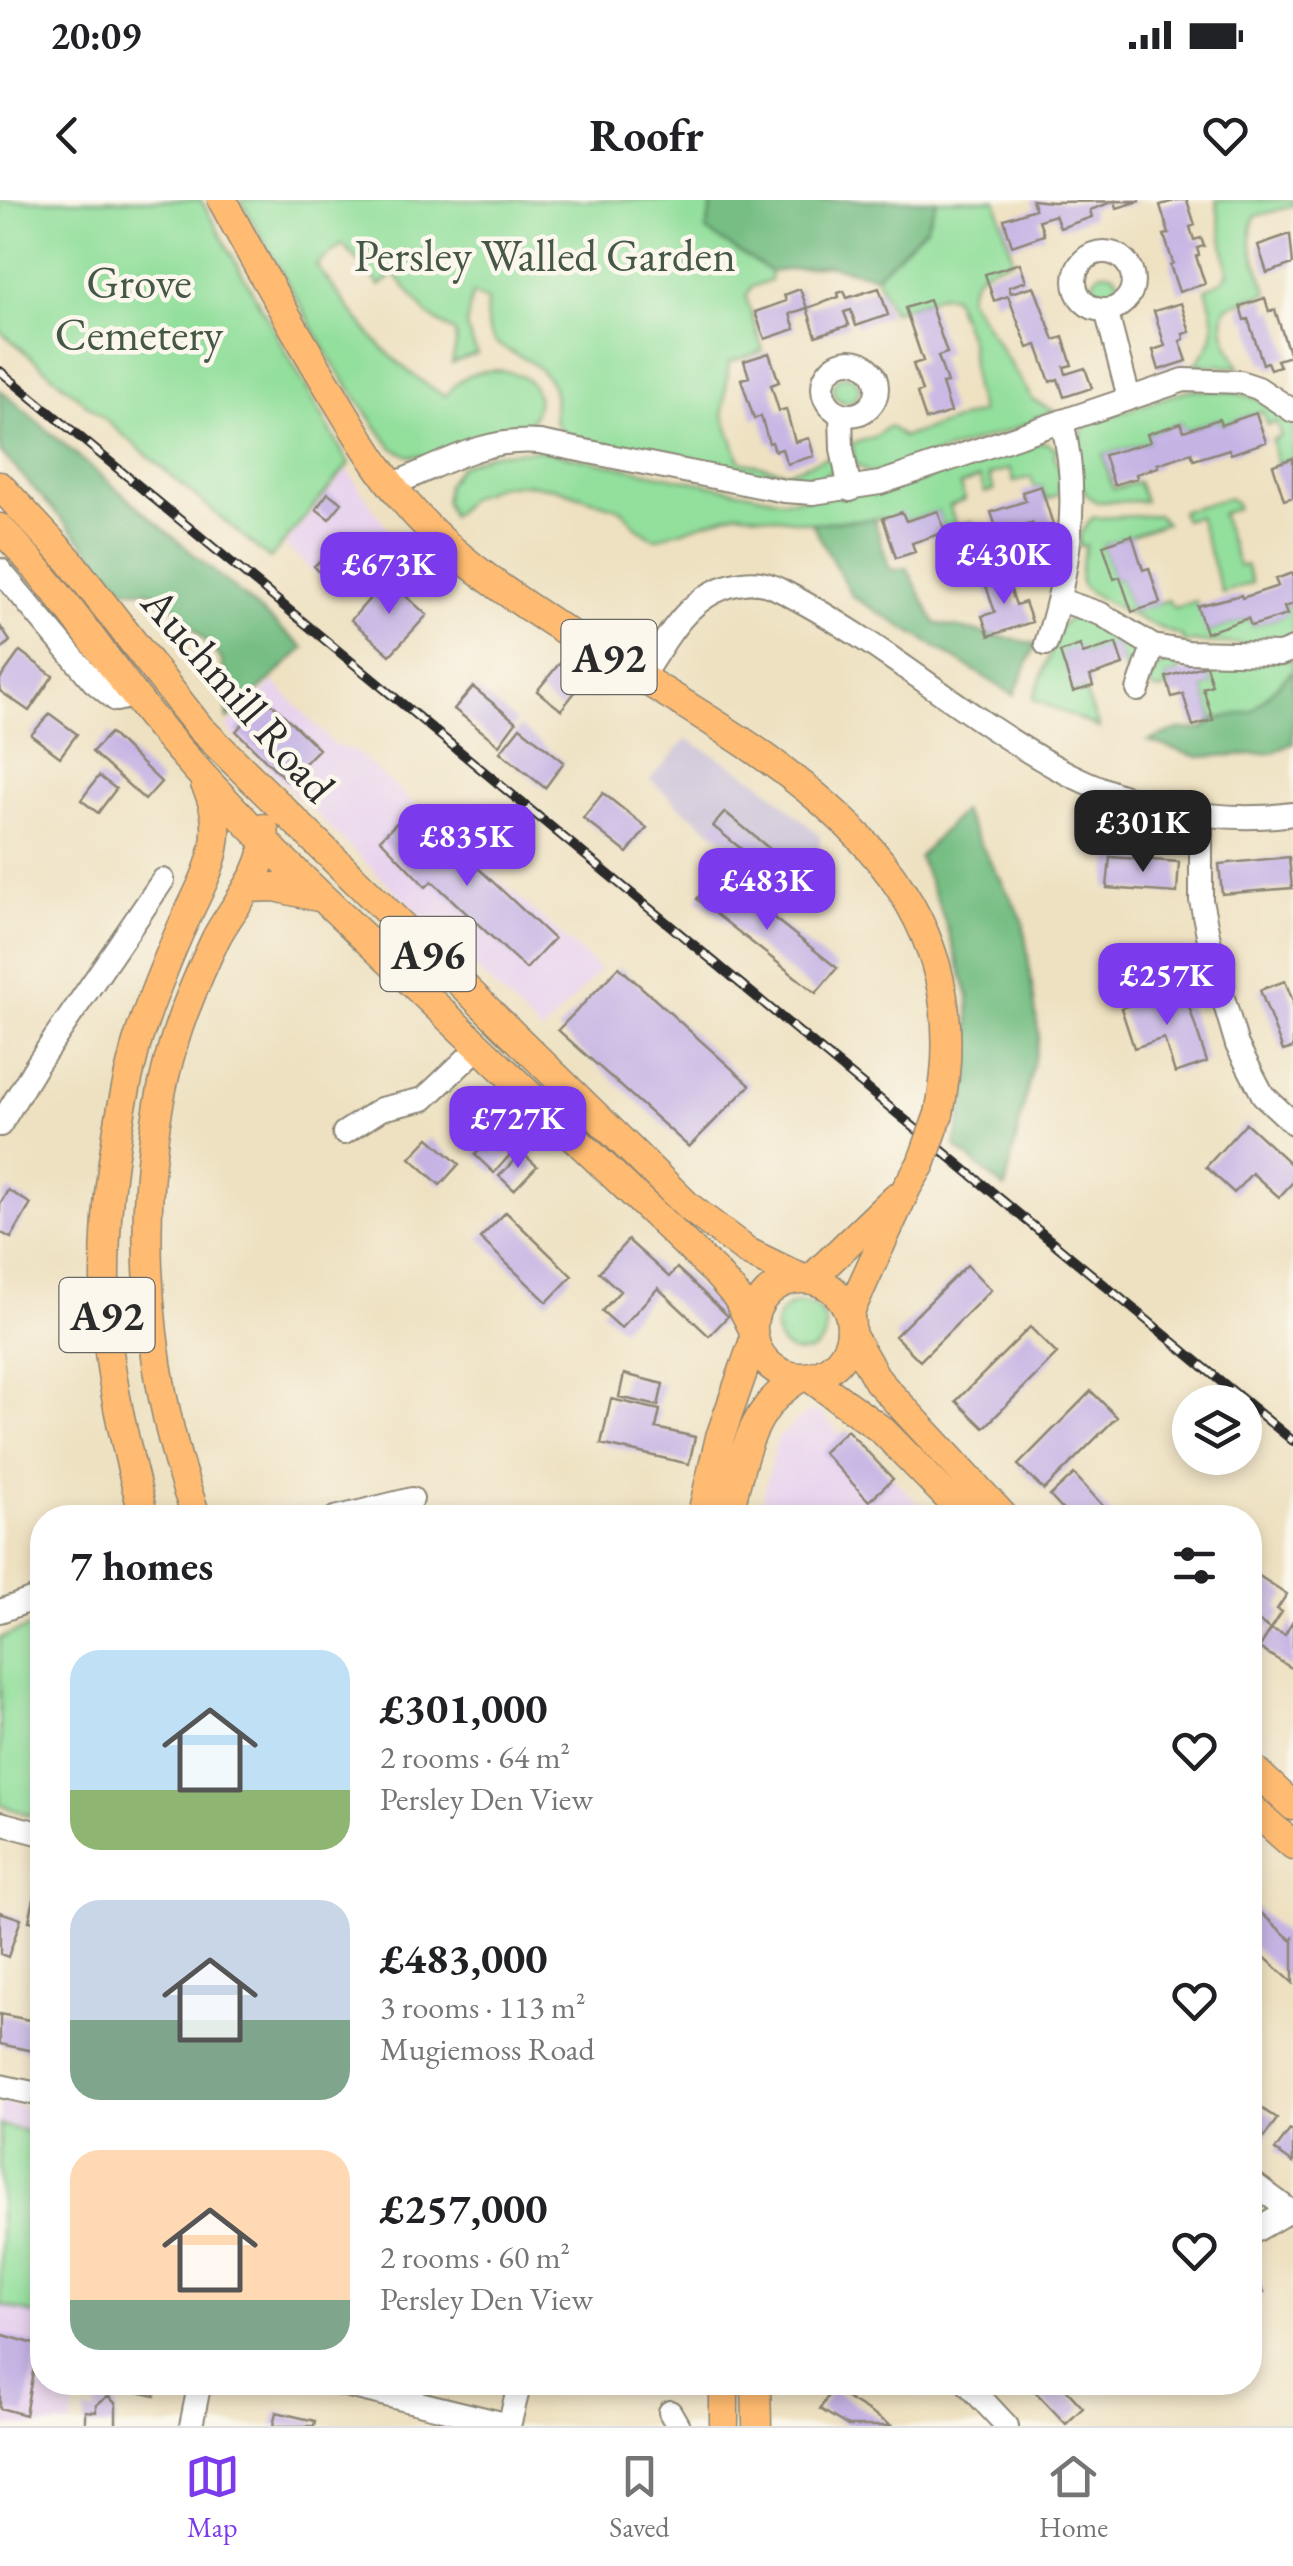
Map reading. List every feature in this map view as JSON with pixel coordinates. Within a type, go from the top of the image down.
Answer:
[{"type":"main road","name":"A92","points":[[222,200],[333,395],[392,485],[422,521],[488,578],[779,766],[844,820],[889,871],[922,931],[946,1004],[946,1054],[939,1114],[850,1324],[846,1349],[824,1372],[782,1388],[758,1420],[731,1505]]},
{"type":"main road","name":"Auchmill Road","points":[[0,486],[69,560],[166,688],[220,749],[715,1230],[748,1252],[806,1279]]},
{"type":"main road","name":"Auchmill Road","points":[[0,528],[78,619],[134,696],[200,774],[266,842]]},
{"type":"main road","points":[[220,749],[262,817],[266,842]]},
{"type":"main road","name":"A92","points":[[141,1505],[109,1345],[106,1264],[110,1192],[121,1110],[138,1042],[176,938],[205,881],[216,849],[218,823],[200,774]]},
{"type":"main road","name":"A92","points":[[193,1505],[177,1456],[157,1356],[150,1285],[151,1176],[159,1107],[178,1032],[216,939],[247,888],[266,842]]},
{"type":"main road","name":"A96","points":[[266,842],[716,1274],[738,1297],[753,1333]]},
{"type":"main road","points":[[247,888],[274,886],[324,899]]},
{"type":"main road","name":"A92","points":[[703,1505],[758,1305],[768,1291],[783,1282],[806,1279],[914,1175]]},
{"type":"main road","points":[[806,1279],[835,1291],[878,1381],[993,1505]]},
{"type":"main road","points":[[753,1333],[760,1355],[772,1367],[786,1375],[806,1377],[882,1430],[956,1505]]},
{"type":"main road","points":[[1262,1777],[1293,1806]]},
{"type":"main road","points":[[1262,1818],[1293,1845]]},
{"type":"main road","points":[[724,2395],[724,2426]]},
{"type":"main road","points":[[756,2395],[757,2426]]},
{"type":"street","points":[[1106,310],[1129,398]]},
{"type":"street","points":[[392,485],[488,444],[514,440],[784,491],[850,490],[928,468],[1184,380],[1240,382],[1292,408]]},
{"type":"street","points":[[841,414],[842,450],[850,490]]},
{"type":"street","points":[[1046,644],[1060,600],[1072,508],[1072,472],[1062,421]]},
{"type":"street","name":"Auchmill Road","points":[[0,570],[93,681],[116,700],[134,696]]},
{"type":"street","points":[[642,678],[678,621],[696,601],[714,590],[745,582],[763,583],[841,627],[1059,769],[1136,800],[1201,816],[1293,814]]},
{"type":"street","points":[[1060,600],[1102,614],[1152,646],[1280,654],[1293,649]]},
{"type":"street","points":[[1138,690],[1152,646]]},
{"type":"street","points":[[1201,816],[1201,900],[1216,974],[1237,1045],[1262,1095],[1293,1123]]},
{"type":"street","points":[[0,1125],[163,880]]},
{"type":"street","points":[[344,1133],[381,1109],[424,1099],[480,1046]]},
{"type":"street","points":[[388,1505],[412,1499]]},
{"type":"street","points":[[0,1611],[30,1600]]},
{"type":"street","points":[[0,1824],[30,1831]]},
{"type":"street","points":[[0,2086],[30,2092]]},
{"type":"street","points":[[1262,2190],[1291,2212],[1262,2228]]},
{"type":"street","points":[[191,2426],[197,2395]]},
{"type":"street","points":[[386,2395],[509,2425],[517,2395]]},
{"type":"street","points":[[978,2395],[1008,2426]]},
{"type":"shaded area","points":[[347,470],[389,531],[329,587],[285,545]]},
{"type":"shaded area","points":[[274,682],[334,745],[356,752],[600,970],[542,1033],[226,727]]},
{"type":"shaded area","points":[[687,739],[760,782],[820,836],[820,858],[794,894],[650,779]]},
{"type":"shaded area","points":[[808,1412],[821,1412],[841,1436],[847,1431],[919,1505],[761,1505],[777,1439]]},
{"type":"shaded area","points":[[0,2101],[30,2109],[30,2395],[77,2395],[71,2426],[0,2426]]},
{"type":"green space","name":"Grove Cemetery","points":[[0,200],[201,200],[349,464],[270,559],[0,331]]},
{"type":"green space","name":"Persley Walled Garden","points":[[241,200],[713,200],[706,231],[771,272],[770,280],[752,287],[746,297],[763,351],[729,362],[723,413],[740,461],[787,472],[833,455],[835,467],[819,482],[785,482],[573,438],[557,426],[553,388],[548,379],[537,367],[496,343],[490,334],[487,301],[472,294],[466,327],[477,354],[452,363],[455,333],[428,315],[395,274],[380,286],[343,244],[316,265],[373,338],[405,369],[445,396],[462,379],[492,371],[521,376],[537,395],[528,425],[484,436],[425,461],[424,456],[409,456],[393,448],[335,367]]},
{"type":"green space","points":[[713,200],[937,200],[926,227],[876,276],[826,265],[771,272],[706,231]]},
{"type":"green space","points":[[937,200],[996,200],[1013,259],[979,275],[968,297],[1033,400],[1054,411],[1034,418],[1035,422],[876,474],[854,462],[852,444],[876,436],[889,426],[903,437],[981,412],[974,389],[970,341],[953,296],[941,295],[892,312],[876,276],[926,227]]},
{"type":"green space","points":[[1216,200],[1293,200],[1293,206],[1256,216],[1252,225],[1254,254],[1268,293],[1228,306],[1224,314],[1226,337],[1239,367],[1195,364],[1209,346],[1214,329],[1206,289],[1228,273]]},
{"type":"green space","points":[[1106,272],[1115,276],[1119,285],[1115,294],[1106,298],[1097,294],[1093,285],[1097,276]]},
{"type":"green space","points":[[846,376],[855,380],[859,389],[855,398],[846,402],[837,398],[833,389],[837,380]]},
{"type":"green space","points":[[0,390],[304,648],[228,719],[221,659],[165,597],[125,589],[0,451]]},
{"type":"green space","points":[[1188,390],[1232,392],[1268,404],[1293,423],[1293,458],[1276,463],[1272,440],[1281,436],[1276,422],[1267,425],[1262,411],[1221,425],[1218,419],[1184,431],[1181,423],[1148,434],[1150,442],[1103,455],[1113,489],[1138,482],[1145,501],[1096,502],[1088,496],[1082,487],[1076,443],[1086,424]]},
{"type":"green space","points":[[1038,442],[1057,449],[1054,455],[1060,470],[1059,494],[1046,500],[1041,486],[1034,488],[1031,477],[1014,482],[1010,469],[989,475],[994,490],[985,493],[980,478],[960,485],[965,500],[949,506],[957,527],[972,522],[978,550],[971,560],[956,566],[938,511],[906,521],[883,518],[812,523],[738,512],[655,539],[636,527],[623,510],[555,488],[497,486],[471,497],[451,516],[445,501],[447,484],[460,466],[489,454],[539,450],[783,500],[883,492]]},
{"type":"green space","points":[[1228,498],[1237,508],[1221,514],[1239,567],[1246,565],[1252,583],[1222,593],[1198,516],[1184,520],[1181,511]]},
{"type":"green space","points":[[1157,515],[1166,523],[1103,545],[1114,579],[1120,577],[1132,612],[1168,600],[1174,608],[1196,601],[1207,633],[1248,618],[1252,626],[1286,615],[1284,607],[1293,604],[1293,640],[1279,645],[1184,642],[1182,636],[1112,605],[1082,585],[1086,545],[1079,546],[1080,534],[1092,518]]},
{"type":"green space","points":[[874,519],[890,570],[907,568],[935,623],[1036,644],[1014,695],[852,596],[812,523]]},
{"type":"green space","points":[[1079,616],[1122,636],[1138,657],[1133,681],[1129,681],[1116,644],[1083,654],[1073,691],[1084,689],[1099,728],[1033,699],[1061,625]]},
{"type":"green space","points":[[1175,659],[1179,673],[1166,677],[1169,687],[1159,691],[1148,687],[1156,668]]},
{"type":"green space","points":[[1293,659],[1293,670],[1252,711],[1213,720],[1203,688],[1212,685],[1206,665],[1212,660]]},
{"type":"green space","points":[[1293,670],[1293,743],[1272,753],[1198,757],[1148,741],[1178,730],[1203,729],[1213,720],[1252,711]]},
{"type":"green space","points":[[962,811],[1023,920],[1039,1037],[1005,1189],[955,1146],[970,1075],[969,996],[919,857]]},
{"type":"green space","points":[[801,1303],[818,1311],[826,1328],[818,1345],[801,1353],[784,1345],[776,1328],[784,1311]]},
{"type":"green space","points":[[30,1627],[30,1815],[0,1805],[0,1638]]},
{"type":"green space","points":[[0,2125],[30,2132],[30,2313],[0,2305]]},
{"type":"building","points":[[1032,200],[1114,201],[1090,210],[1092,217],[1060,228],[1055,215],[1039,220],[1044,235],[1012,246],[1004,219],[1035,209]]},
{"type":"building","points":[[1187,200],[1195,225],[1190,227],[1194,240],[1201,238],[1204,246],[1197,248],[1196,256],[1205,284],[1179,292],[1170,265],[1173,263],[1164,235],[1169,234],[1160,205]]},
{"type":"building","points":[[1115,201],[1140,201],[1117,208]]},
{"type":"building","points":[[1290,234],[1293,264],[1267,273],[1258,245]]},
{"type":"building","points":[[1020,263],[1026,281],[1009,287],[1011,293],[1034,286],[1054,340],[1063,337],[1072,365],[1064,367],[1066,374],[1085,368],[1092,388],[1064,397],[1058,379],[1050,382],[1037,345],[1028,348],[1008,296],[994,301],[985,274]]},
{"type":"building","points":[[879,288],[888,315],[856,326],[851,310],[844,312],[849,325],[816,336],[807,308],[839,297],[838,293],[844,291],[847,298]]},
{"type":"building","points":[[800,289],[807,308],[790,314],[795,329],[765,339],[755,312],[786,301],[784,295]]},
{"type":"building","points":[[1265,298],[1269,312],[1275,310],[1290,356],[1277,360],[1280,366],[1270,369],[1267,362],[1263,364],[1240,306]]},
{"type":"building","points":[[929,300],[947,353],[938,356],[951,412],[926,420],[913,364],[923,361],[905,308]]},
{"type":"building","points":[[1181,303],[1190,332],[1183,334],[1180,341],[1187,361],[1159,370],[1153,350],[1165,346],[1154,311]]},
{"type":"building","points":[[769,353],[779,382],[771,385],[779,411],[786,409],[795,442],[809,438],[814,456],[787,464],[782,449],[775,451],[769,443],[761,416],[754,419],[741,379],[749,377],[744,361]]},
{"type":"building","points":[[1256,413],[1266,442],[1231,454],[1229,449],[1194,460],[1191,453],[1114,485],[1104,455],[1150,442],[1147,434],[1181,423],[1184,431],[1219,419],[1221,425]]},
{"type":"building","points":[[1293,458],[1293,497],[1284,500],[1273,465]]},
{"type":"building","points":[[1041,486],[1053,525],[1035,531],[1032,523],[998,533],[991,512],[1026,501],[1022,492]]},
{"type":"building","points":[[328,493],[342,503],[329,519],[316,509]]},
{"type":"building","points":[[938,511],[945,532],[912,543],[915,552],[896,558],[883,518],[902,512],[906,521]]},
{"type":"building","points":[[1132,535],[1143,570],[1149,568],[1160,603],[1132,612],[1120,577],[1114,579],[1103,545]]},
{"type":"building","points":[[347,537],[363,555],[330,584],[314,566]]},
{"type":"building","points":[[1005,573],[1016,605],[1025,602],[1032,622],[989,636],[982,616],[995,612],[984,580]]},
{"type":"building","points":[[1293,573],[1293,604],[1284,607],[1287,615],[1251,626],[1248,618],[1206,633],[1197,606],[1241,595],[1242,598],[1278,586],[1275,579]]},
{"type":"building","points":[[387,579],[427,615],[390,655],[351,620]]},
{"type":"building","points":[[0,626],[10,641],[0,651]]},
{"type":"building","points":[[1116,643],[1123,665],[1090,676],[1093,686],[1073,692],[1060,652],[1080,645],[1083,654]]},
{"type":"building","points":[[20,651],[53,676],[29,711],[0,691],[0,679]]},
{"type":"building","points":[[562,660],[586,678],[561,710],[537,691]]},
{"type":"building","points":[[1206,665],[1212,685],[1203,688],[1213,720],[1193,726],[1183,694],[1172,697],[1166,677]]},
{"type":"building","points":[[473,687],[516,722],[499,745],[454,709]]},
{"type":"building","points":[[267,699],[319,749],[287,781],[236,731]]},
{"type":"building","points":[[50,714],[77,734],[60,757],[31,735]]},
{"type":"building","points":[[520,727],[564,762],[545,788],[500,752]]},
{"type":"building","points":[[110,733],[161,782],[145,800],[92,752]]},
{"type":"building","points":[[99,776],[116,789],[98,813],[81,800]]},
{"type":"building","points":[[603,793],[647,828],[627,853],[583,818]]},
{"type":"building","points":[[410,810],[456,857],[461,852],[554,939],[526,969],[432,881],[426,887],[380,839]]},
{"type":"building","points":[[725,812],[771,850],[760,864],[713,826]]},
{"type":"building","points":[[1110,857],[1179,862],[1177,893],[1107,888]]},
{"type":"building","points":[[1289,857],[1292,888],[1222,894],[1219,864]]},
{"type":"building","points":[[717,873],[837,968],[816,993],[697,899]]},
{"type":"building","points":[[619,967],[750,1085],[689,1147],[558,1030]]},
{"type":"building","points":[[1285,981],[1293,1001],[1293,1048],[1283,1051],[1260,990]]},
{"type":"building","points":[[1183,988],[1207,1062],[1175,1073],[1164,1038],[1134,1048],[1121,1008]]},
{"type":"building","points":[[1246,1123],[1293,1166],[1293,1182],[1279,1197],[1252,1173],[1234,1193],[1206,1167]]},
{"type":"building","points":[[498,1130],[516,1148],[494,1173],[475,1155]]},
{"type":"building","points":[[429,1138],[459,1164],[440,1185],[410,1158]]},
{"type":"building","points":[[522,1153],[537,1166],[514,1190],[499,1176]]},
{"type":"building","points":[[8,1190],[31,1204],[11,1238],[0,1232],[0,1204]]},
{"type":"building","points":[[506,1212],[572,1276],[547,1302],[480,1238]]},
{"type":"building","points":[[628,1240],[669,1277],[677,1268],[728,1316],[709,1336],[658,1288],[621,1328],[602,1311],[620,1291],[599,1272]]},
{"type":"building","points":[[967,1265],[991,1290],[920,1361],[895,1336]]},
{"type":"building","points":[[1030,1327],[1057,1354],[984,1428],[956,1401]]},
{"type":"building","points":[[624,1374],[663,1384],[658,1406],[619,1397]]},
{"type":"building","points":[[1091,1391],[1117,1417],[1044,1490],[1018,1465]]},
{"type":"building","points":[[611,1399],[660,1410],[656,1428],[695,1437],[689,1464],[601,1444]]},
{"type":"building","points":[[847,1430],[893,1479],[869,1501],[823,1452]]},
{"type":"building","points":[[1074,1474],[1102,1505],[1058,1505],[1050,1496]]},
{"type":"building","points":[[1262,1578],[1287,1594],[1271,1629],[1262,1624]]},
{"type":"building","points":[[1293,1621],[1293,1669],[1262,1650],[1271,1629],[1285,1635]]},
{"type":"building","points":[[0,1912],[21,1919],[8,1957],[0,1954]]},
{"type":"building","points":[[1262,1914],[1293,1938],[1293,1983],[1262,1955]]},
{"type":"building","points":[[0,2014],[30,2020],[30,2050],[0,2044]]},
{"type":"building","points":[[1262,2108],[1277,2119],[1262,2140]]},
{"type":"building","points":[[1290,2130],[1293,2132],[1293,2163],[1275,2150]]},
{"type":"building","points":[[0,2334],[30,2343],[30,2388],[25,2415],[0,2408]]},
{"type":"building","points":[[828,2395],[842,2395],[892,2426],[848,2426],[820,2409]]},
{"type":"building","points":[[1039,2395],[1071,2395],[1083,2408],[1066,2424]]},
{"type":"building","points":[[108,2396],[116,2404],[116,2426],[85,2426],[85,2411],[96,2412],[96,2405]]},
{"type":"building","points":[[276,2412],[315,2421],[314,2426],[273,2426]]},
{"type":"railway","points":[[0,371],[1293,1441]]}]
